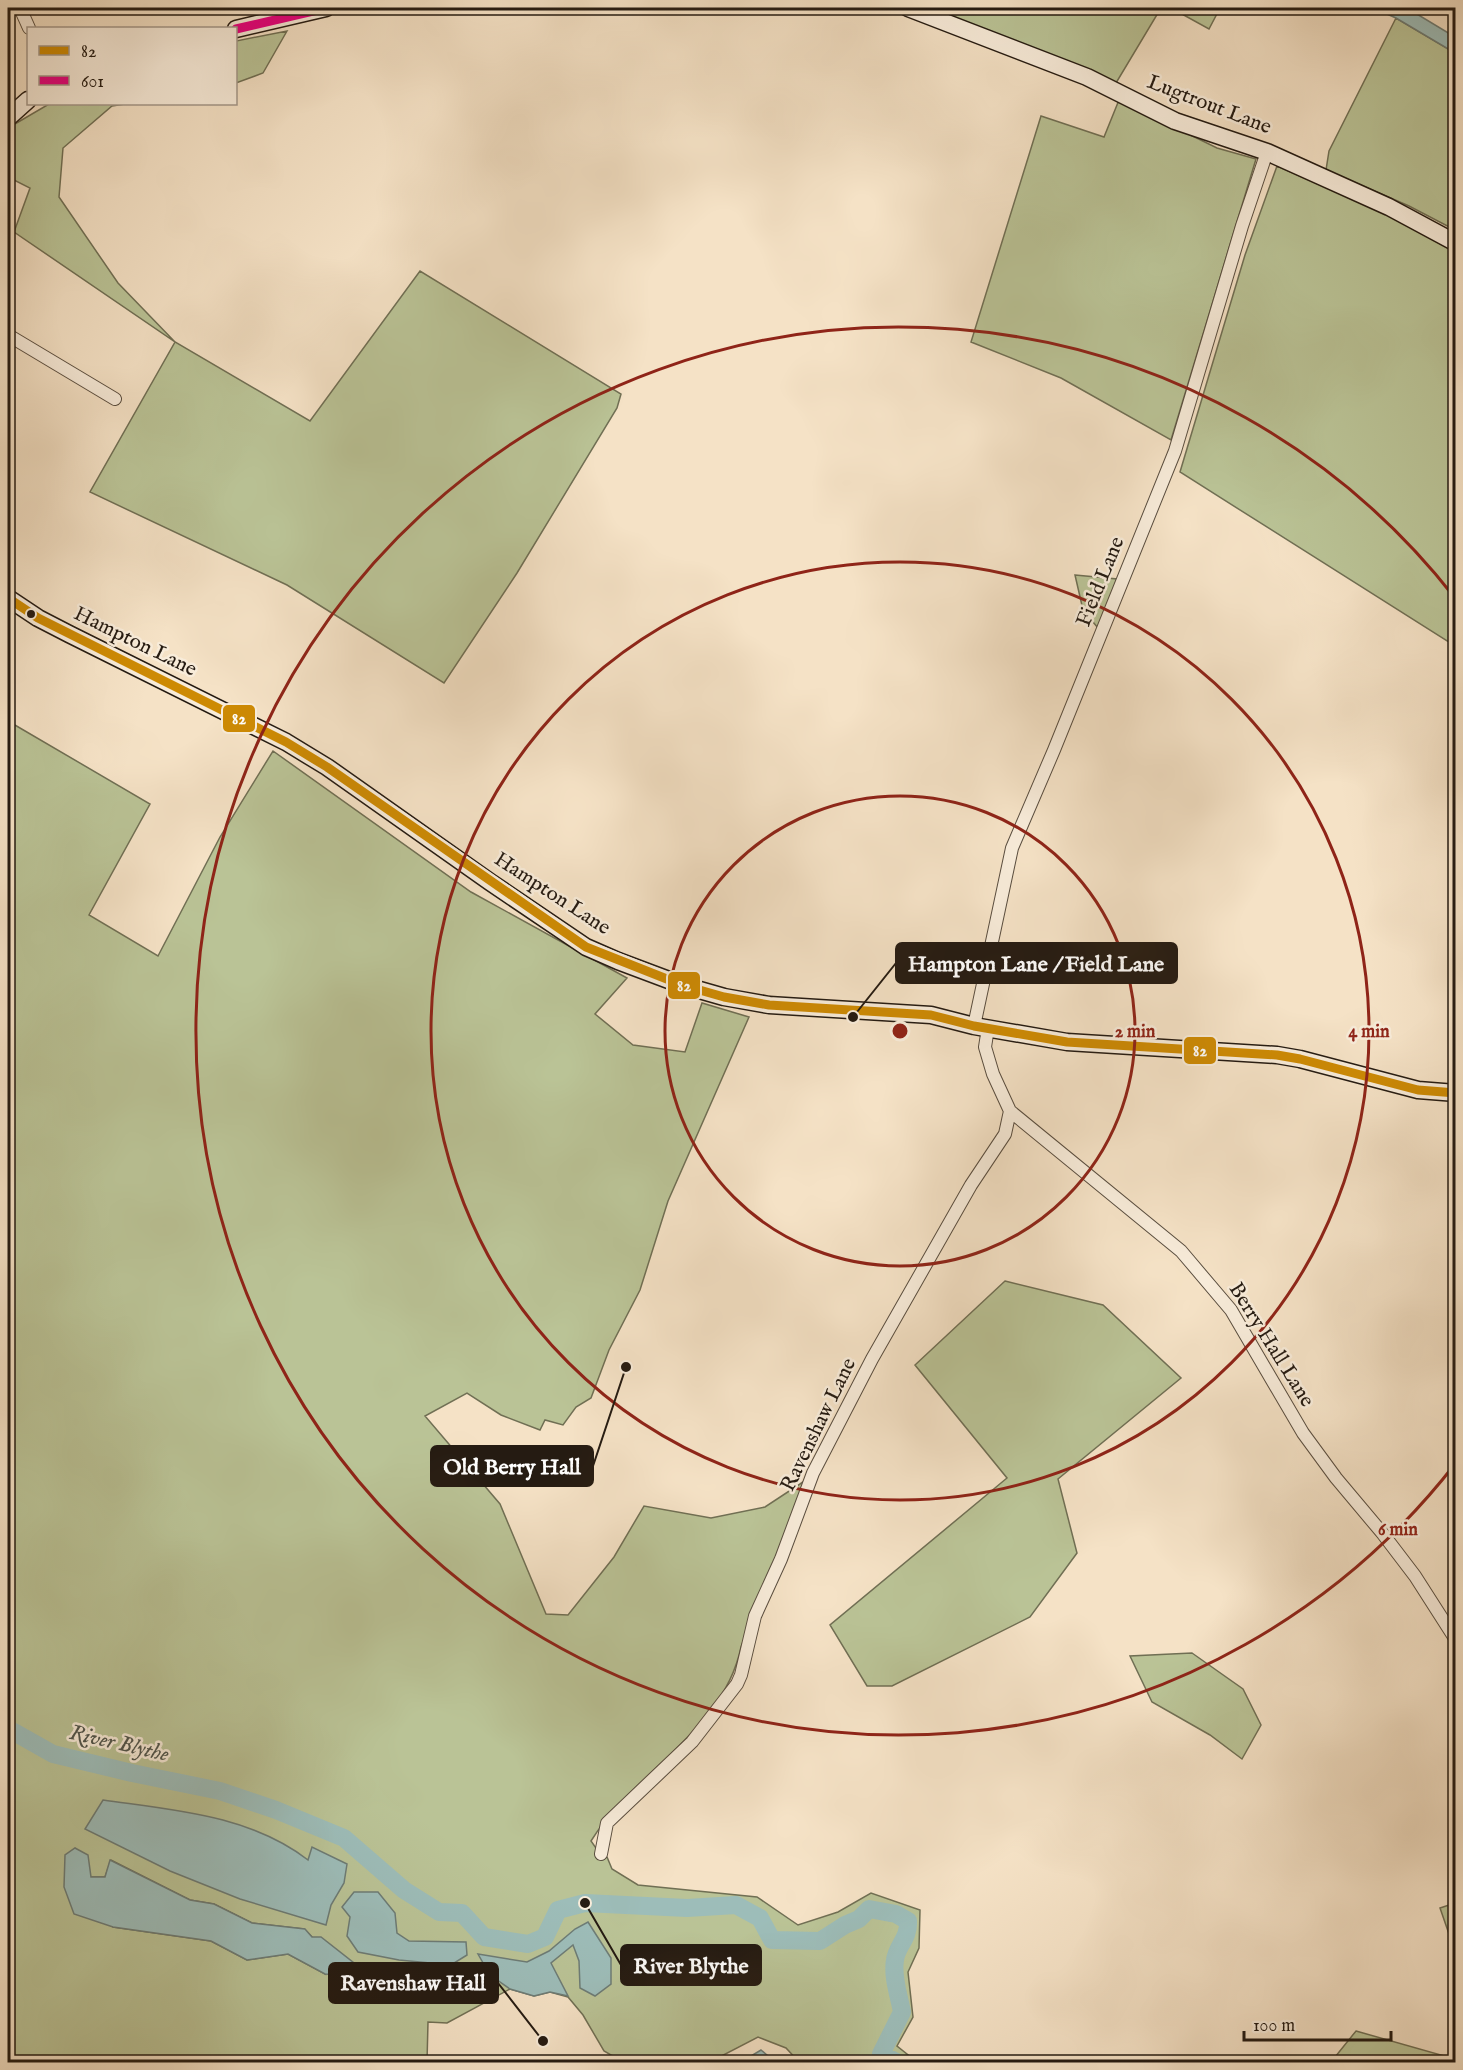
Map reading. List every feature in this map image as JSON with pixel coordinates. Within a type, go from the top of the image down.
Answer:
[{"type":"main road","points":[[237,29],[326,8]]},
{"type":"main road","name":"Lugtrout Lane","points":[[908,8],[1087,77],[1175,121],[1267,152],[1389,207],[1455,243]]},
{"type":"main road","points":[[8,118],[27,101]]},
{"type":"main road","name":"Hampton Lane","points":[[8,598],[69,634],[309,756],[586,947],[682,985],[724,997],[769,1005],[899,1011],[931,1015],[981,1027],[1067,1042],[1277,1055],[1418,1090],[1455,1093]]},
{"type":"street","points":[[20,8],[29,27]]},
{"type":"street","name":"Field Lane","points":[[981,1027],[1012,848],[1175,451],[1242,226],[1267,152]]},
{"type":"street","points":[[8,335],[115,399]]},
{"type":"street","points":[[981,1027],[993,1074],[1011,1111]]},
{"type":"street","name":"Berry Hall Lane","points":[[1011,1111],[1181,1251],[1231,1310],[1303,1433],[1415,1576],[1455,1640]]},
{"type":"street","name":"Ravenshaw Lane","points":[[601,1854],[607,1824],[692,1742],[737,1684],[755,1616],[781,1559],[813,1473],[872,1359],[970,1185],[1005,1134],[1011,1111]]},
{"type":"green space","points":[[926,8],[1161,8],[1116,83]]},
{"type":"green space","points":[[1171,8],[1220,8],[1209,29]]},
{"type":"green space","points":[[1396,18],[1455,53],[1455,230],[1409,206],[1326,170],[1329,151]]},
{"type":"green space","points":[[287,31],[263,73],[237,83],[237,41]]},
{"type":"green space","points":[[1119,100],[1217,148],[1256,159],[1171,440],[1061,378],[971,342],[1041,116],[1104,137]]},
{"type":"green space","points":[[47,105],[118,105],[112,106],[63,148],[59,197],[118,283],[175,342],[14,232],[30,188],[8,177],[8,128]]},
{"type":"green space","points":[[1277,166],[1387,214],[1455,252],[1455,646],[1180,472],[1245,255]]},
{"type":"green space","points":[[420,271],[621,394],[617,408],[517,573],[444,683],[287,585],[90,492],[175,342],[310,421]]},
{"type":"green space","points":[[1075,575],[1117,579],[1098,628],[1083,610]]},
{"type":"green space","points":[[8,721],[150,804],[89,915],[158,956],[220,837],[273,751],[471,892],[627,978],[595,1014],[633,1045],[685,1052],[702,1003],[749,1017],[668,1201],[640,1290],[609,1350],[591,1398],[576,1407],[563,1425],[545,1420],[540,1430],[501,1415],[467,1393],[425,1416],[500,1504],[546,1614],[568,1615],[614,1557],[644,1506],[711,1518],[765,1507],[806,1480],[731,1677],[716,1703],[697,1727],[609,1816],[591,1841],[598,1851],[607,1857],[612,1869],[638,1885],[757,1897],[798,1925],[838,1912],[871,1893],[920,1910],[919,1948],[908,1972],[913,2017],[897,2046],[917,2062],[799,2062],[786,2048],[758,2037],[710,2062],[623,2062],[604,2051],[583,2015],[568,1997],[550,1992],[534,1996],[510,1989],[447,2023],[428,2022],[427,2062],[8,2062]],"holes":[[[75,1848],[91,1877],[105,1877],[111,1860],[190,1900],[214,1904],[252,1923],[304,1929],[312,1937],[325,1974],[288,1954],[247,1960],[211,1941],[113,1927]]]},
{"type":"green space","points":[[1005,1281],[1103,1305],[1181,1378],[1058,1479],[1077,1553],[1030,1617],[892,1686],[867,1686],[830,1625],[1007,1478],[915,1365]]},
{"type":"green space","points":[[1192,1653],[1243,1689],[1261,1725],[1242,1759],[1210,1735],[1152,1702],[1130,1656]]},
{"type":"green space","points":[[1455,1903],[1455,1932],[1449,1934],[1440,1908]]},
{"type":"green space","points":[[1356,2031],[1455,2059],[1455,2062],[1331,2062]]},
{"type":"water","points":[[1373,8],[1407,8],[1455,37],[1455,53],[1396,18]]},
{"type":"water","points":[[103,1800],[210,1817],[261,1833],[308,1860],[312,1847],[347,1864],[344,1883],[331,1905],[326,1925],[240,1899],[170,1871],[85,1829]]},
{"type":"water","points":[[75,1848],[88,1855],[91,1877],[105,1877],[110,1860],[190,1900],[214,1904],[252,1923],[305,1929],[312,1937],[321,1937],[354,1963],[355,1976],[325,1974],[288,1954],[247,1960],[211,1941],[113,1927],[74,1914],[64,1887],[65,1855]]},
{"type":"water","points":[[354,1892],[378,1892],[395,1913],[397,1933],[409,1941],[466,1942],[467,1955],[451,1965],[399,1960],[358,1952],[347,1936],[350,1917],[342,1907]]},
{"type":"water","points":[[588,1922],[611,1958],[611,1984],[595,1996],[580,1988],[579,1961],[573,1945],[551,1963],[568,1996],[550,1992],[534,1996],[510,1989],[490,1975],[478,1954],[527,1962],[549,1951],[575,1929]]},
{"type":"water","points":[[761,2050],[775,2062],[741,2062]]},
{"type":"waterway","name":"River Blythe","points":[[8,1732],[14,1732],[53,1754],[220,1791],[276,1810],[344,1838],[404,1890],[439,1912],[462,1913],[484,1937],[528,1944],[545,1937],[558,1910],[585,1903],[687,1908],[736,1905],[760,1918],[772,1940],[820,1941],[859,1919],[869,1909],[896,1914],[908,1921],[907,1933],[896,1955],[894,1966],[902,2012],[881,2054],[896,2062]]},
{"type":"transit line","name":"601","points":[[237,29],[326,8]]},
{"type":"transit line","name":"82","points":[[8,598],[38,618],[286,742],[327,767],[586,947],[682,985],[724,997],[769,1005],[931,1015],[974,1026],[1067,1042],[1277,1055],[1418,1090],[1456,1093]]},
{"type":"place","name":"Hampton Lane / Field Lane","points":[[853,1017]]},
{"type":"place","name":"Old Berry Hall","points":[[626,1367]]},
{"type":"place","name":"River Blythe","points":[[585,1903]]},
{"type":"place","name":"Ravenshaw Hall","points":[[543,2041]]}]
